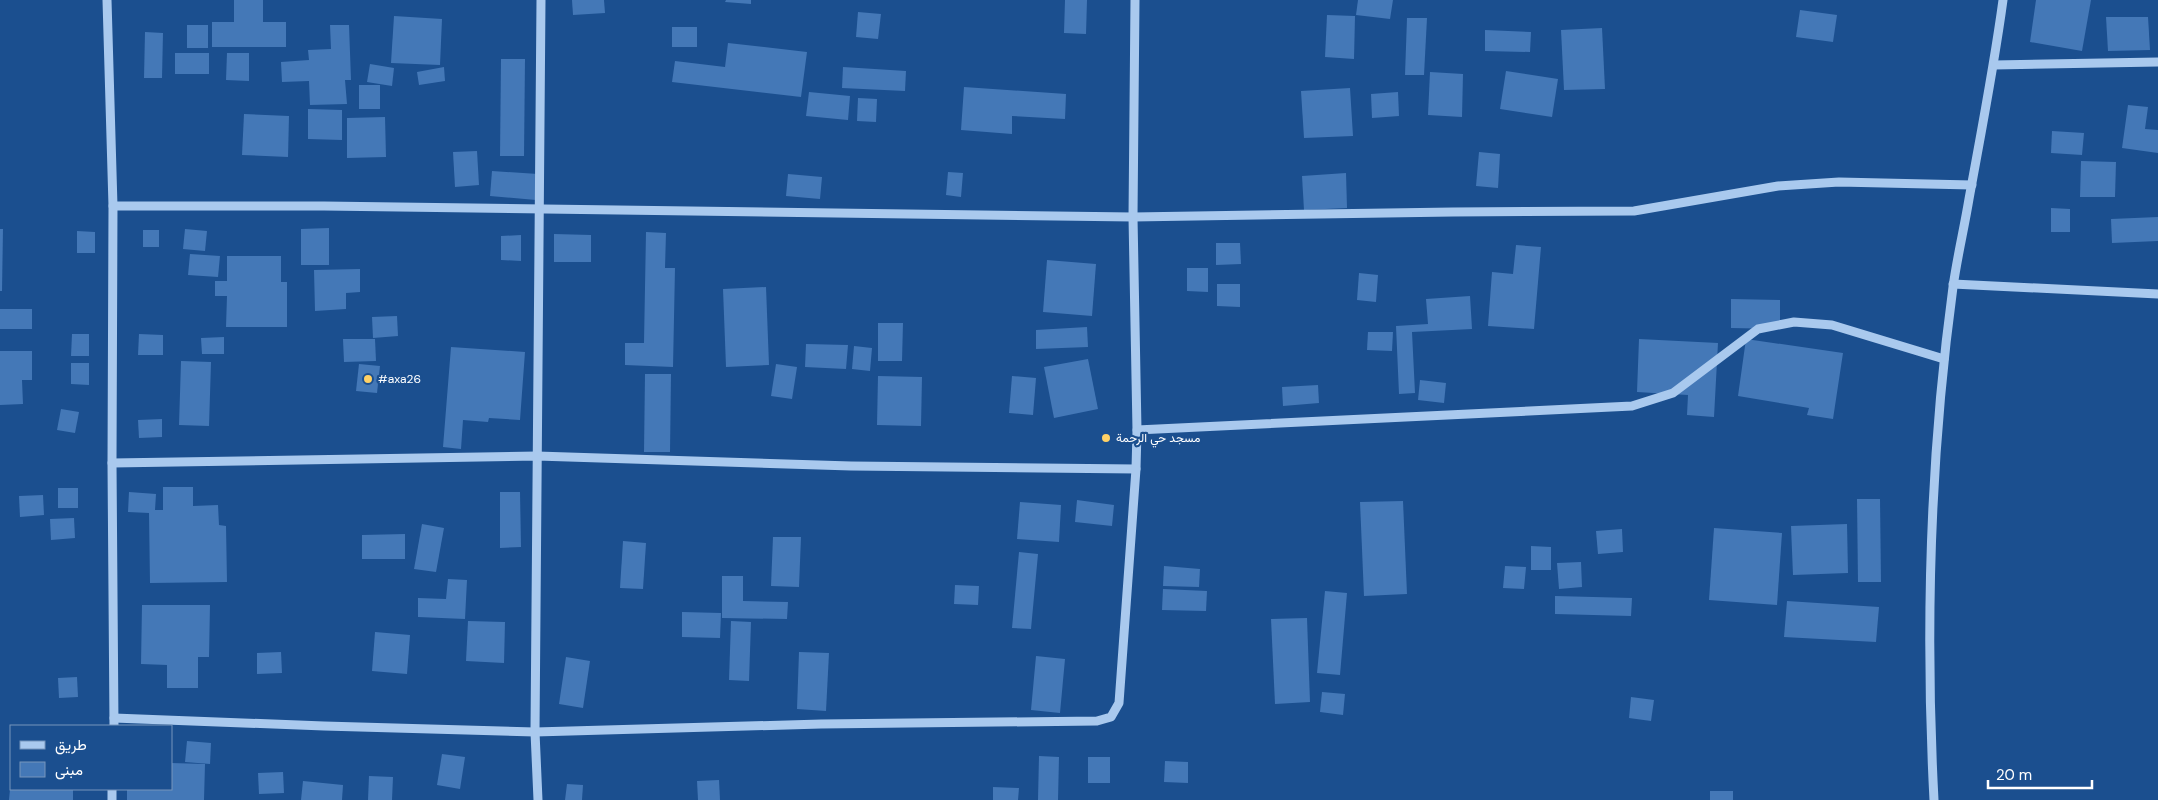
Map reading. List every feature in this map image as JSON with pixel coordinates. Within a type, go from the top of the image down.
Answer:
[{"type":"street","points":[[107,0],[113,206],[114,722],[535,732],[821,724],[1097,721],[1110,717],[1119,703],[1136,469],[1133,217],[1135,0]]},
{"type":"street","points":[[538,800],[535,732],[541,0]]},
{"type":"street","points":[[1934,800],[1931,591],[1934,480],[1944,359],[1953,284],[1994,65],[2003,0]]},
{"type":"street","points":[[1994,65],[2158,62]]},
{"type":"street","points":[[113,206],[324,206],[1133,217],[1415,212],[1634,211],[1778,186],[1839,182],[1972,185]]},
{"type":"street","points":[[1953,284],[2158,294]]},
{"type":"street","points":[[1137,430],[1632,406],[1673,393],[1758,328],[1794,322],[1832,325],[1944,359]]},
{"type":"street","points":[[112,463],[538,456],[851,466],[1136,469]]},
{"type":"building","points":[[234,0],[263,0],[263,22],[286,22],[286,47],[212,47],[212,22],[234,22]]},
{"type":"building","points":[[572,0],[604,0],[605,13],[573,15]]},
{"type":"building","points":[[726,0],[751,0],[751,4],[725,2]]},
{"type":"building","points":[[1065,0],[1087,0],[1086,34],[1064,33]]},
{"type":"building","points":[[1358,0],[1393,0],[1390,19],[1356,15]]},
{"type":"building","points":[[2036,0],[2091,0],[2082,51],[2030,42]]},
{"type":"building","points":[[1800,10],[1837,15],[1833,42],[1796,37]]},
{"type":"building","points":[[858,12],[881,14],[878,39],[856,37]]},
{"type":"building","points":[[1327,15],[1355,16],[1354,59],[1325,57]]},
{"type":"building","points":[[394,16],[442,19],[440,65],[391,63]]},
{"type":"building","points":[[2106,17],[2148,17],[2150,50],[2108,51]]},
{"type":"building","points":[[1407,18],[1427,18],[1424,75],[1405,75]]},
{"type":"building","points":[[187,25],[208,25],[208,48],[187,48]]},
{"type":"building","points":[[330,25],[349,25],[351,80],[345,80],[347,104],[310,105],[309,81],[282,82],[281,62],[309,60],[308,50],[331,49]]},
{"type":"building","points":[[672,27],[697,27],[697,47],[672,47]]},
{"type":"building","points":[[1602,28],[1605,89],[1564,90],[1561,30]]},
{"type":"building","points":[[1485,30],[1531,32],[1530,52],[1485,51]]},
{"type":"building","points":[[145,32],[163,33],[162,78],[144,78]]},
{"type":"building","points":[[728,43],[807,52],[801,97],[672,82],[675,61],[725,67]]},
{"type":"building","points":[[175,53],[209,53],[209,74],[175,74]]},
{"type":"building","points":[[227,53],[249,53],[249,81],[226,80]]},
{"type":"building","points":[[501,59],[525,59],[524,156],[500,156]]},
{"type":"building","points":[[370,64],[394,68],[392,86],[367,82]]},
{"type":"building","points":[[444,67],[445,81],[419,85],[417,72]]},
{"type":"building","points":[[843,67],[906,71],[905,91],[842,88]]},
{"type":"building","points":[[1506,71],[1558,79],[1552,117],[1500,109]]},
{"type":"building","points":[[1430,72],[1463,74],[1462,117],[1428,115]]},
{"type":"building","points":[[359,85],[380,85],[380,109],[359,109]]},
{"type":"building","points":[[964,87],[1066,94],[1065,119],[1012,116],[1012,134],[961,130]]},
{"type":"building","points":[[1350,88],[1353,136],[1304,138],[1301,91]]},
{"type":"building","points":[[809,92],[850,96],[848,120],[806,116]]},
{"type":"building","points":[[1398,92],[1399,116],[1372,118],[1371,94]]},
{"type":"building","points":[[858,98],[877,99],[876,122],[857,121]]},
{"type":"building","points":[[2128,105],[2148,107],[2145,129],[2158,130],[2158,153],[2122,148]]},
{"type":"building","points":[[308,109],[342,110],[342,140],[308,139]]},
{"type":"building","points":[[244,114],[289,116],[288,157],[242,155]]},
{"type":"building","points":[[385,117],[386,157],[347,158],[347,118]]},
{"type":"building","points":[[2052,131],[2084,133],[2082,155],[2051,153]]},
{"type":"building","points":[[477,151],[479,185],[455,187],[453,152]]},
{"type":"building","points":[[1479,152],[1500,154],[1498,188],[1476,186]]},
{"type":"building","points":[[2081,161],[2116,162],[2115,197],[2080,197]]},
{"type":"building","points":[[492,171],[538,174],[536,200],[490,196]]},
{"type":"building","points":[[948,172],[963,173],[961,197],[946,195]]},
{"type":"building","points":[[1346,173],[1347,208],[1304,210],[1302,176]]},
{"type":"building","points":[[788,174],[822,177],[820,199],[786,196]]},
{"type":"building","points":[[2051,208],[2070,209],[2070,232],[2051,232]]},
{"type":"building","points":[[2158,217],[2158,241],[2112,243],[2111,219]]},
{"type":"building","points":[[329,228],[329,265],[301,265],[301,229]]},
{"type":"building","points":[[0,229],[3,229],[2,291],[0,291]]},
{"type":"building","points":[[185,229],[207,231],[205,251],[183,249]]},
{"type":"building","points":[[143,230],[159,230],[159,247],[143,247]]},
{"type":"building","points":[[77,231],[95,232],[95,253],[77,253]]},
{"type":"building","points":[[646,232],[666,233],[665,268],[675,268],[673,367],[625,365],[625,343],[644,343]]},
{"type":"building","points":[[554,234],[591,235],[591,262],[554,262]]},
{"type":"building","points":[[521,235],[521,261],[501,260],[501,236]]},
{"type":"building","points":[[1216,243],[1240,243],[1241,264],[1216,265]]},
{"type":"building","points":[[1516,245],[1541,247],[1534,329],[1488,326],[1492,272],[1513,274]]},
{"type":"building","points":[[190,254],[220,256],[218,277],[188,275]]},
{"type":"building","points":[[227,256],[281,256],[281,282],[287,282],[287,327],[226,327],[227,296],[215,296],[215,281],[227,281]]},
{"type":"building","points":[[1047,260],[1096,264],[1092,316],[1043,312]]},
{"type":"building","points":[[1187,268],[1208,268],[1208,292],[1187,291]]},
{"type":"building","points":[[360,269],[360,292],[346,293],[346,309],[315,311],[314,270]]},
{"type":"building","points":[[1359,273],[1378,275],[1376,302],[1357,300]]},
{"type":"building","points":[[1217,284],[1240,284],[1240,307],[1217,306]]},
{"type":"building","points":[[766,287],[769,365],[726,367],[723,289]]},
{"type":"building","points":[[1470,296],[1472,329],[1412,332],[1415,393],[1399,394],[1396,326],[1428,324],[1426,299]]},
{"type":"building","points":[[1731,299],[1780,300],[1780,329],[1731,328]]},
{"type":"building","points":[[0,309],[32,309],[32,329],[0,329]]},
{"type":"building","name":"#axa26","points":[[397,316],[398,336],[373,338],[372,317]]},
{"type":"building","points":[[878,323],[903,323],[902,361],[878,361]]},
{"type":"building","points":[[1087,327],[1088,347],[1036,349],[1036,330]]},
{"type":"building","points":[[1368,332],[1393,332],[1392,351],[1367,350]]},
{"type":"building","points":[[72,334],[89,334],[89,356],[71,356]]},
{"type":"building","points":[[139,334],[163,335],[163,355],[138,355]]},
{"type":"building","points":[[224,337],[224,354],[202,354],[201,338]]},
{"type":"building","points":[[343,339],[375,339],[376,361],[344,362]]},
{"type":"building","points":[[1639,339],[1718,343],[1714,417],[1687,415],[1688,395],[1637,392]]},
{"type":"building","points":[[1746,339],[1843,353],[1833,419],[1807,415],[1809,408],[1738,396]]},
{"type":"building","points":[[806,344],[848,345],[846,369],[805,367]]},
{"type":"building","points":[[854,346],[872,348],[870,371],[852,369]]},
{"type":"building","points":[[451,347],[525,352],[520,420],[489,418],[488,422],[463,420],[461,449],[443,447]]},
{"type":"building","points":[[0,351],[32,351],[32,380],[22,380],[23,404],[0,405]]},
{"type":"building","points":[[1088,359],[1098,409],[1054,418],[1044,367]]},
{"type":"building","points":[[181,361],[211,362],[209,426],[179,425]]},
{"type":"building","points":[[71,363],[89,363],[89,385],[71,384]]},
{"type":"building","name":"#axa26","points":[[359,364],[380,366],[377,393],[356,391]]},
{"type":"building","points":[[776,364],[797,367],[792,399],[771,396]]},
{"type":"building","points":[[645,374],[671,374],[670,452],[644,452]]},
{"type":"building","points":[[878,376],[922,377],[921,426],[877,425]]},
{"type":"building","points":[[1012,376],[1036,378],[1033,415],[1009,413]]},
{"type":"building","points":[[1420,380],[1446,383],[1444,403],[1418,400]]},
{"type":"building","points":[[1318,385],[1319,403],[1283,406],[1282,387]]},
{"type":"building","points":[[61,409],[79,412],[75,433],[57,430]]},
{"type":"building","points":[[162,419],[162,437],[139,438],[138,420]]},
{"type":"building","points":[[163,487],[193,487],[193,506],[218,505],[219,525],[226,526],[227,582],[150,583],[149,513],[128,512],[129,492],[156,494],[155,510],[163,510]]},
{"type":"building","points":[[58,488],[78,488],[78,508],[58,508]]},
{"type":"building","points":[[500,492],[520,492],[521,547],[500,548]]},
{"type":"building","points":[[43,495],[44,515],[20,517],[19,496]]},
{"type":"building","points":[[1857,499],[1880,499],[1881,582],[1858,582]]},
{"type":"building","points":[[1077,500],[1114,505],[1112,526],[1075,522]]},
{"type":"building","points":[[1403,501],[1407,594],[1364,596],[1360,502]]},
{"type":"building","points":[[1020,502],[1061,505],[1059,542],[1017,539]]},
{"type":"building","points":[[74,518],[75,538],[51,540],[50,519]]},
{"type":"building","points":[[422,524],[444,528],[436,572],[414,569]]},
{"type":"building","points":[[1847,524],[1848,573],[1793,575],[1791,526]]},
{"type":"building","points":[[1714,528],[1782,533],[1777,605],[1709,600]]},
{"type":"building","points":[[1622,529],[1623,552],[1598,554],[1596,531]]},
{"type":"building","points":[[405,534],[405,559],[362,559],[362,535]]},
{"type":"building","points":[[773,537],[801,537],[799,587],[771,586]]},
{"type":"building","points":[[623,541],[646,543],[643,589],[620,588]]},
{"type":"building","points":[[1531,546],[1551,547],[1551,570],[1531,570]]},
{"type":"building","points":[[1019,552],[1038,554],[1031,629],[1012,628]]},
{"type":"building","points":[[1581,562],[1582,587],[1559,589],[1557,563]]},
{"type":"building","points":[[1164,566],[1200,569],[1199,587],[1163,586]]},
{"type":"building","points":[[1505,566],[1526,567],[1524,589],[1503,588]]},
{"type":"building","points":[[722,576],[743,576],[743,601],[788,602],[787,619],[722,618]]},
{"type":"building","points":[[448,579],[467,580],[465,619],[418,617],[418,598],[446,599]]},
{"type":"building","points":[[955,585],[979,586],[978,605],[954,604]]},
{"type":"building","points":[[1163,589],[1207,591],[1206,611],[1162,610]]},
{"type":"building","points":[[1325,591],[1347,593],[1340,675],[1317,673]]},
{"type":"building","points":[[1555,596],[1632,598],[1631,616],[1555,614]]},
{"type":"building","points":[[1787,601],[1879,607],[1876,642],[1784,637]]},
{"type":"building","points":[[142,605],[210,605],[209,657],[198,657],[198,688],[167,688],[167,665],[141,664]]},
{"type":"building","points":[[682,612],[721,613],[720,638],[682,637]]},
{"type":"building","points":[[1307,618],[1310,702],[1275,704],[1271,619]]},
{"type":"building","points":[[468,621],[505,622],[504,663],[466,661]]},
{"type":"building","points":[[731,621],[751,622],[749,681],[729,680]]},
{"type":"building","points":[[375,632],[410,635],[407,674],[372,671]]},
{"type":"building","points":[[281,652],[282,673],[257,674],[257,653]]},
{"type":"building","points":[[799,652],[829,653],[826,711],[797,709]]},
{"type":"building","points":[[1036,656],[1065,659],[1060,713],[1031,710]]},
{"type":"building","points":[[566,657],[590,661],[583,708],[559,704]]},
{"type":"building","points":[[77,677],[78,697],[59,698],[58,678]]},
{"type":"building","points":[[1322,692],[1345,694],[1343,715],[1320,712]]},
{"type":"building","points":[[1631,697],[1654,700],[1651,721],[1629,718]]},
{"type":"building","points":[[187,741],[211,743],[210,764],[185,762]]},
{"type":"building","points":[[442,754],[465,757],[460,789],[437,785]]},
{"type":"building","points":[[1039,756],[1059,757],[1058,800],[1038,800]]},
{"type":"building","points":[[1088,757],[1110,757],[1110,783],[1088,783]]},
{"type":"building","points":[[1165,761],[1188,762],[1188,783],[1164,782]]},
{"type":"building","points":[[172,763],[205,764],[204,800],[127,800],[127,790],[172,790]]},
{"type":"building","points":[[283,772],[284,793],[259,794],[258,773]]},
{"type":"building","points":[[369,776],[393,777],[392,800],[368,800]]},
{"type":"building","points":[[719,780],[720,800],[698,800],[697,781]]},
{"type":"building","points":[[303,781],[343,785],[342,800],[301,800]]},
{"type":"building","points":[[567,784],[583,785],[582,800],[565,800]]},
{"type":"building","points":[[993,787],[1019,788],[1018,800],[993,800]]},
{"type":"building","points":[[10,789],[73,790],[73,800],[9,800]]},
{"type":"building","points":[[1710,791],[1733,791],[1733,800],[1710,800]]},
{"type":"place","name":"#axa26","points":[[368,379]]},
{"type":"place","name":"مسجد حي الرحمة","points":[[1106,438]]}]
